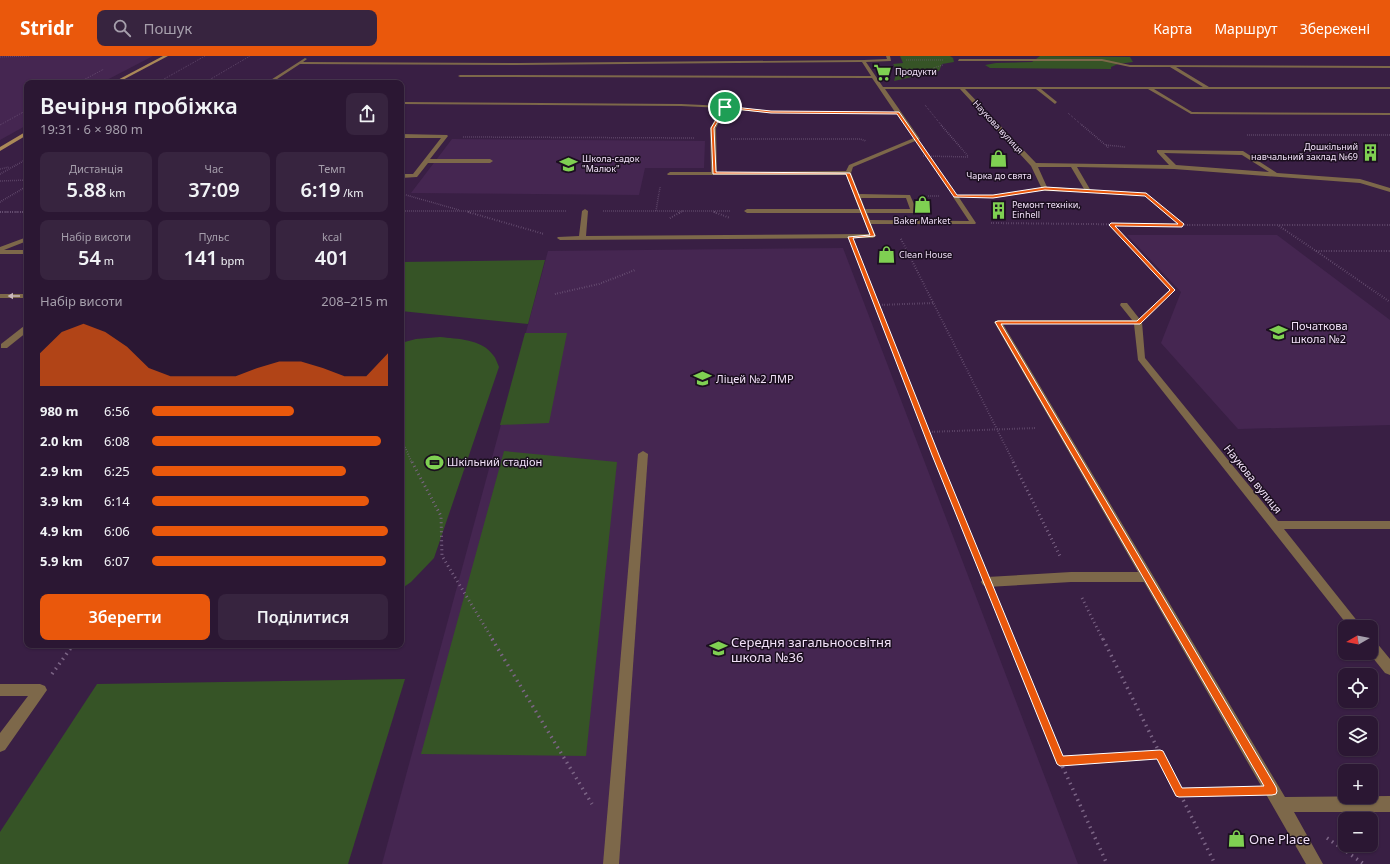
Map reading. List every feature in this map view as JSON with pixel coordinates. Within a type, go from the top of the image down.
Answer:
[{"type":"main road","points":[[120,80],[166,56]]},
{"type":"main road","points":[[0,149],[24,135]]},
{"type":"lane","points":[[273,80],[310,56]]},
{"type":"lane","points":[[645,76],[646,56]]},
{"type":"lane","points":[[299,63],[518,64],[864,61],[889,58]]},
{"type":"lane","points":[[959,60],[1102,60],[1130,66],[1390,67]]},
{"type":"lane","points":[[560,238],[873,236],[848,173],[851,166],[917,139],[887,101],[864,61]]},
{"type":"lane","points":[[510,76],[518,64]]},
{"type":"lane","points":[[1170,66],[1209,88]]},
{"type":"lane","points":[[460,76],[873,77]]},
{"type":"lane","points":[[880,88],[1390,88]]},
{"type":"lane","name":"Наукова вулиця","points":[[961,88],[1034,166],[1045,188]]},
{"type":"lane","points":[[1037,88],[1055,103]]},
{"type":"lane","points":[[1149,88],[1191,113],[1390,114]]},
{"type":"lane","points":[[404,102],[681,105],[725,107],[771,112],[898,113]]},
{"type":"lane","points":[[714,174],[712,128],[725,107]]},
{"type":"lane","points":[[404,136],[445,136]]},
{"type":"lane","points":[[404,176],[415,176],[445,136]]},
{"type":"lane","points":[[1174,166],[1159,151],[1243,153],[1276,175]]},
{"type":"lane","points":[[426,161],[490,161]]},
{"type":"lane","points":[[1034,166],[1174,166],[1360,181],[1390,190]]},
{"type":"lane","points":[[1073,166],[1088,191]]},
{"type":"lane","points":[[670,174],[848,173]]},
{"type":"lane","points":[[1045,188],[1088,191]]},
{"type":"lane","points":[[746,211],[914,211],[908,196],[858,196]]},
{"type":"lane","points":[[956,196],[973,223]]},
{"type":"lane","points":[[582,238],[585,211]]},
{"type":"lane","points":[[867,222],[973,223]]},
{"type":"lane","points":[[0,249],[24,240]]},
{"type":"lane","points":[[0,252],[24,252]]},
{"type":"lane","points":[[0,296],[24,296]]},
{"type":"lane","points":[[1124,305],[1138,322]]},
{"type":"lane","points":[[1138,322],[998,322],[1315,864]]},
{"type":"lane","name":"Наукова вулиця","points":[[1138,322],[1141,358],[1275,525],[1390,525]]},
{"type":"lane","points":[[4,346],[24,330]]},
{"type":"lane","points":[[611,864],[643,454]]},
{"type":"lane","points":[[1275,525],[1350,620]]},
{"type":"lane","points":[[987,582],[1071,578],[1147,577]]},
{"type":"lane","points":[[1378,654],[1390,669]]},
{"type":"lane","points":[[0,690],[40,690]]},
{"type":"lane","points":[[0,744],[40,690]]},
{"type":"lane","points":[[1281,805],[1390,804]]},
{"type":"path","points":[[0,57],[29,56]]},
{"type":"path","points":[[162,80],[204,56]]},
{"type":"path","points":[[209,80],[250,56]]},
{"type":"path","points":[[889,58],[959,60]]},
{"type":"path","points":[[911,88],[968,156],[929,156]]},
{"type":"path","points":[[1055,103],[1118,155],[1095,166]]},
{"type":"path","points":[[0,125],[24,112]]},
{"type":"path","points":[[1241,135],[1390,135]]},
{"type":"path","points":[[445,136],[860,139],[895,148]]},
{"type":"path","points":[[917,139],[956,196]]},
{"type":"path","points":[[0,174],[24,161]]},
{"type":"path","points":[[0,169],[14,166]]},
{"type":"path","points":[[656,211],[659,189],[670,174]]},
{"type":"path","points":[[0,181],[24,180]]},
{"type":"path","points":[[0,202],[24,188]]},
{"type":"path","points":[[908,196],[993,196],[1045,188]]},
{"type":"path","points":[[1088,191],[1146,194],[1182,225]]},
{"type":"path","points":[[404,194],[560,238]]},
{"type":"path","points":[[667,220],[683,211]]},
{"type":"path","points":[[712,211],[733,220]]},
{"type":"path","points":[[0,212],[24,212]]},
{"type":"path","points":[[893,222],[1215,864]]},
{"type":"path","points":[[973,223],[1111,225],[1390,225]]},
{"type":"path","points":[[1111,225],[1173,290],[1138,322]]},
{"type":"path","points":[[1279,225],[1390,302]]},
{"type":"path","points":[[851,237],[927,432],[1060,761],[1107,864]]},
{"type":"path","points":[[1316,251],[1390,251]]},
{"type":"path","points":[[555,294],[599,284],[635,270]]},
{"type":"path","points":[[877,305],[934,303]]},
{"type":"path","points":[[927,432],[1059,427]]},
{"type":"path","points":[[404,445],[414,467],[441,516],[442,556],[613,838]]},
{"type":"path","points":[[40,690],[71,648]]},
{"type":"path","points":[[1060,761],[1160,754]]},
{"type":"path","points":[[1179,792],[1272,791]]},
{"type":"shaded area","points":[[0,56],[153,56],[107,80],[24,80],[24,127],[0,140]]},
{"type":"shaded area","name":"Школа-садок \"Малюк\"","points":[[452,139],[705,141],[704,168],[645,168],[639,195],[411,193]]},
{"type":"shaded area","name":"Початкова школа №2","points":[[1127,235],[1277,235],[1390,320],[1390,425],[1238,429],[1161,343],[1181,292]]},
{"type":"shaded area","name":"Середня загальноосвітня школа №36","points":[[843,248],[1078,864],[382,864],[548,251]]},
{"type":"green space","points":[[900,56],[950,56],[953,58],[954,62],[942,64],[939,71],[894,81],[897,71],[893,64],[903,63]]},
{"type":"green space","points":[[1040,56],[1130,57],[1133,62],[1118,64],[1111,67],[1111,69],[990,68],[985,65],[996,63],[1032,62]]},
{"type":"green space","points":[[545,260],[528,324],[404,311],[404,262]]},
{"type":"green space","points":[[525,333],[567,333],[549,423],[500,425]]},
{"type":"green space","name":"Шкільний стадіон","points":[[440,337],[461,339],[476,343],[488,350],[494,356],[499,367],[434,558],[411,582],[404,587],[404,342],[416,339]]},
{"type":"green space","points":[[504,451],[617,462],[586,756],[421,754]]},
{"type":"green space","points":[[405,679],[348,864],[0,864],[0,832],[97,684]]},
{"type":"place","name":"Продукти","points":[[882,72]]},
{"type":"place","name":"Дошкільний навчальний заклад №69","points":[[1371,152]]},
{"type":"place","name":"Чарка до свята","points":[[999,159]]},
{"type":"place","name":"Школа-садок \"Малюк\"","points":[[569,164]]},
{"type":"place","name":"Baker Market","points":[[922,204]]},
{"type":"place","name":"Ремонт техніки, Einhell","points":[[999,210]]},
{"type":"place","name":"Clean House","points":[[886,255]]},
{"type":"place","name":"Початкова школа №2","points":[[1278,332]]},
{"type":"place","name":"Ліцей №2 ЛМР","points":[[703,379]]},
{"type":"place","name":"Шкільний стадіон","points":[[434,462]]},
{"type":"place","name":"Середня загальноосвітня школа №36","points":[[718,649]]},
{"type":"place","name":"One Place","points":[[1236,839]]},
{"type":"route","points":[[725,107],[771,112],[898,113],[956,196],[993,196],[1045,188],[1146,194],[1182,225],[1111,225],[1173,290],[1138,322],[998,322],[1272,791],[1179,792],[1160,754],[1060,761],[936,455],[851,237],[873,236],[848,173],[714,174],[712,128],[725,107]]}]
